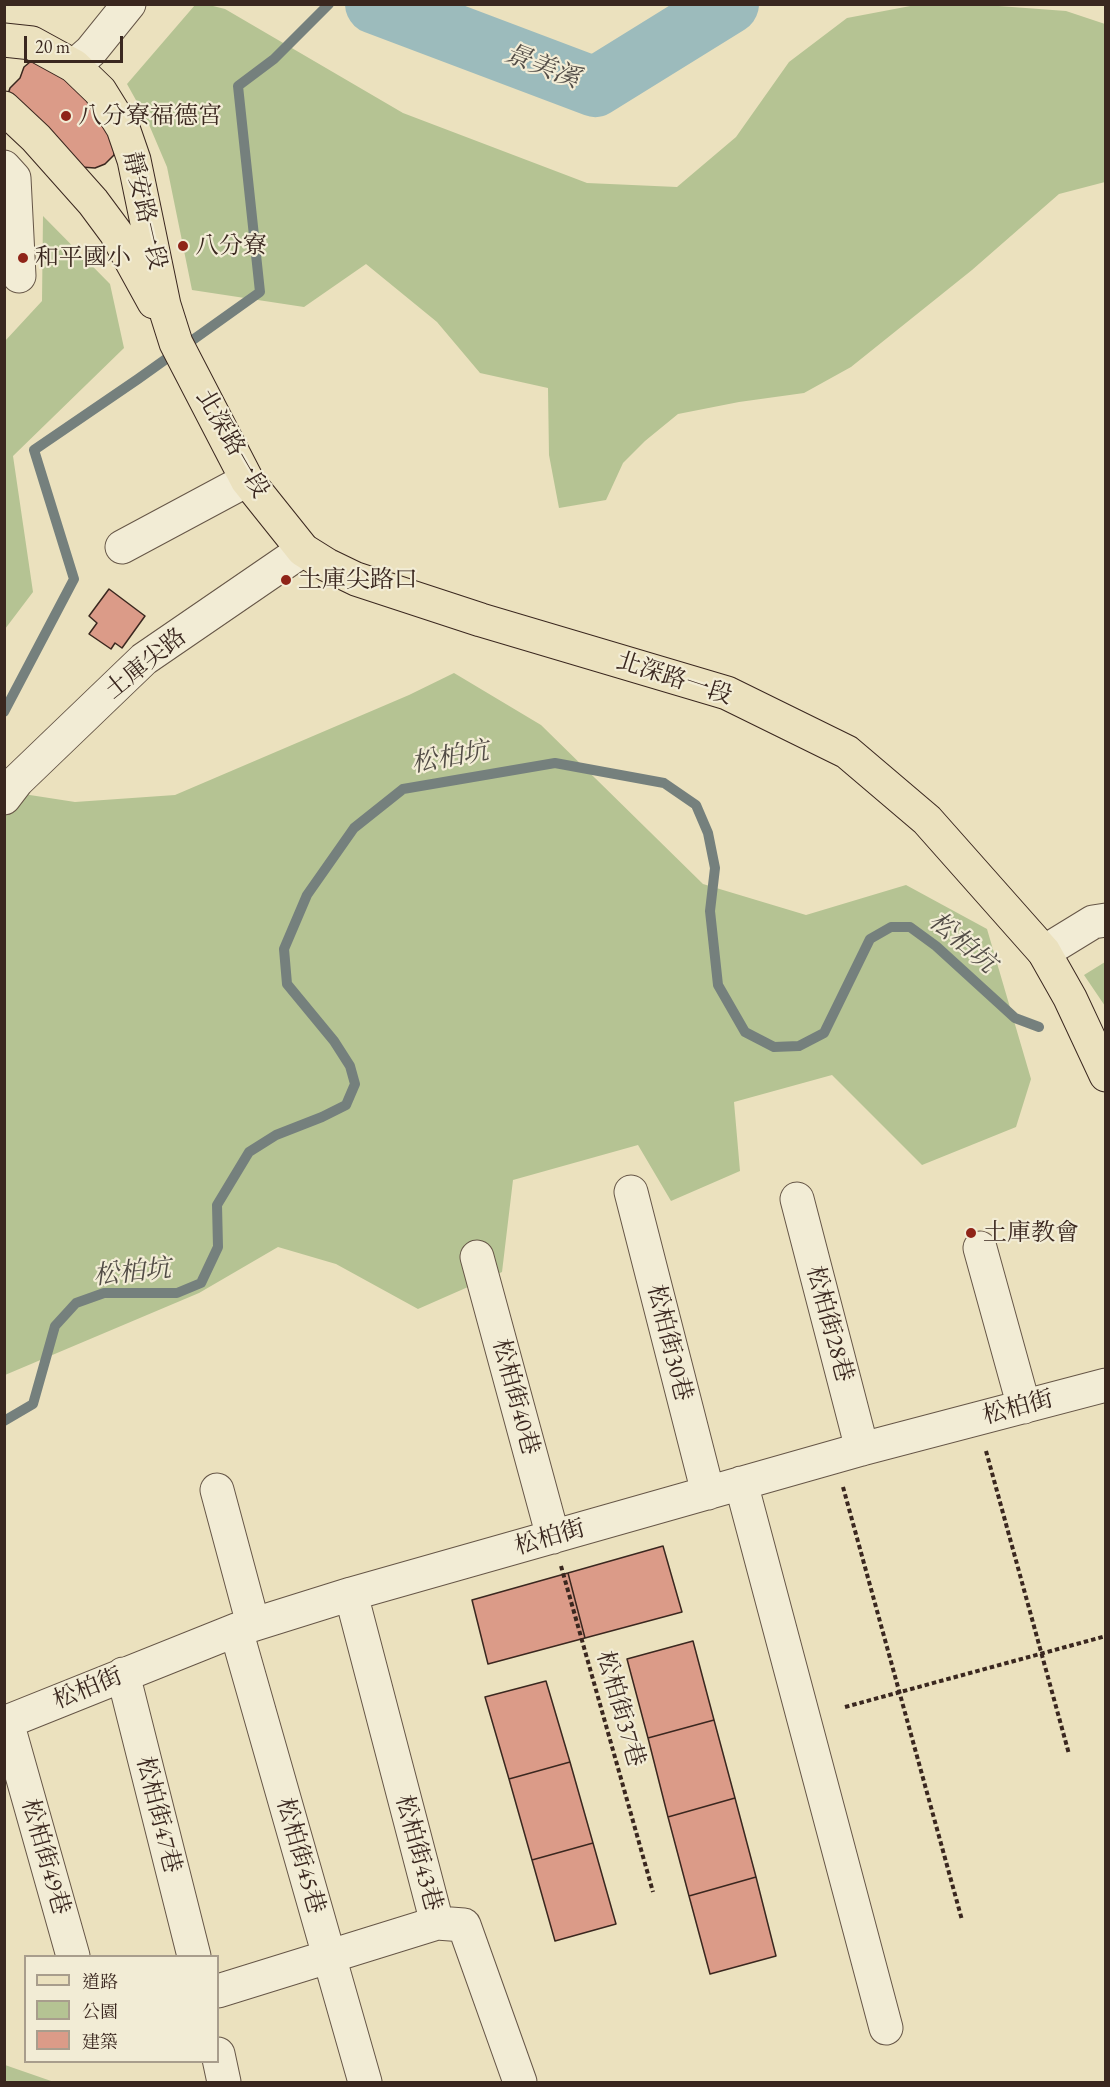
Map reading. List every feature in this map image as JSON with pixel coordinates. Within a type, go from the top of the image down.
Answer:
[{"type":"main road","name":"靜安路一段","points":[[4,39],[32,43],[83,58],[123,128],[134,160],[164,304],[180,351]]},
{"type":"main road","name":"靜安路一段","points":[[4,108],[70,175],[116,233],[180,351]]},
{"type":"main road","name":"北深路一段","points":[[180,351],[247,480],[303,550],[327,565],[356,579],[481,620],[727,693],[848,752],[927,820],[1044,952],[1070,998],[1106,1075]]},
{"type":"street","points":[[83,58],[129,4]]},
{"type":"street","points":[[4,167],[14,178],[19,276]]},
{"type":"street","points":[[122,547],[247,480]]},
{"type":"street","name":"土庫尖路","points":[[4,798],[17,781],[144,659],[303,550]]},
{"type":"street","points":[[1044,952],[1093,922],[1106,920]]},
{"type":"street","name":"松柏街30巷","points":[[631,1192],[708,1493]]},
{"type":"street","name":"松柏街28巷","points":[[797,1198],[848,1453]]},
{"type":"street","points":[[980,1248],[1024,1407]]},
{"type":"street","name":"松柏街40巷","points":[[477,1257],[553,1537]]},
{"type":"street","name":"松柏街","points":[[6,1723],[244,1627],[351,1594],[848,1453],[1106,1385]]},
{"type":"street","points":[[741,1484],[886,2028]]},
{"type":"street","name":"松柏街45巷","points":[[217,1490],[244,1627],[328,1957],[365,2082]]},
{"type":"street","name":"松柏街43巷","points":[[351,1594],[437,1923],[464,1925],[520,2082]]},
{"type":"street","name":"松柏街47巷","points":[[123,1674],[194,1955]]},
{"type":"street","name":"松柏街49巷","points":[[6,1723],[73,1955]]},
{"type":"street","points":[[219,1991],[437,1923]]},
{"type":"street","points":[[219,2059],[224,2082]]},
{"type":"path","points":[[977,1419],[1069,1754]]},
{"type":"path","points":[[848,1453],[899,1692],[962,1920]]},
{"type":"path","name":"松柏街37巷","points":[[553,1537],[653,1892]]},
{"type":"path","points":[[845,1707],[1106,1636]]},
{"type":"green space","points":[[921,4],[985,5],[1066,11],[1105,24],[1105,182],[1059,194],[972,270],[851,367],[804,393],[739,402],[678,414],[623,463],[606,500],[559,508],[549,455],[548,388],[480,373],[437,322],[366,264],[304,307],[192,290],[167,167],[147,120],[127,84],[195,5],[209,5],[225,9],[403,113],[587,183],[677,187],[736,137],[789,62],[847,18]]},
{"type":"green space","points":[[43,216],[110,284],[124,348],[13,456],[33,592],[5,629],[5,341],[42,301]]},
{"type":"green space","points":[[454,673],[541,725],[703,884],[806,915],[906,885],[987,929],[1031,1079],[1016,1127],[922,1165],[832,1075],[734,1102],[740,1171],[671,1201],[638,1145],[513,1180],[502,1272],[418,1309],[336,1264],[278,1247],[199,1293],[5,1375],[4,791],[75,802],[175,795],[409,695]]},
{"type":"green space","points":[[1105,962],[1105,1006],[1084,975]]},
{"type":"green space","points":[[5,2065],[54,2082],[5,2082]]},
{"type":"building","name":"八分寮福德宮","points":[[36,57],[58,70],[114,128],[114,155],[105,164],[95,168],[81,167],[7,97],[10,88],[20,78],[24,67]]},
{"type":"building","points":[[109,589],[145,616],[122,648],[115,643],[111,649],[89,634],[97,623],[89,616]]},
{"type":"building","points":[[663,1546],[682,1612],[585,1638],[568,1573]]},
{"type":"building","points":[[568,1573],[585,1638],[488,1664],[472,1600]]},
{"type":"building","points":[[693,1641],[714,1720],[648,1738],[627,1659]]},
{"type":"building","points":[[546,1681],[570,1762],[509,1779],[485,1697]]},
{"type":"building","points":[[714,1720],[735,1798],[668,1817],[648,1738]]},
{"type":"building","points":[[570,1762],[593,1843],[532,1860],[509,1779]]},
{"type":"building","points":[[735,1798],[756,1877],[689,1896],[668,1817]]},
{"type":"building","points":[[593,1843],[616,1924],[555,1941],[532,1860]]},
{"type":"building","points":[[756,1877],[776,1956],[710,1974],[689,1896]]},
{"type":"waterway","points":[[4,712],[74,579],[34,450],[260,292],[238,86],[274,59],[329,4]]},
{"type":"waterway","name":"景美溪","points":[[375,4],[595,87],[729,4]]},
{"type":"waterway","name":"松柏坑","points":[[4,1421],[33,1404],[55,1326],[76,1303],[104,1293],[177,1293],[201,1283],[218,1247],[217,1205],[249,1152],[276,1135],[346,1105],[355,1084],[350,1066],[334,1041],[287,984],[284,949],[307,895],[354,828],[403,789],[555,763],[664,783],[696,805],[708,833],[715,868],[710,911],[718,985],[745,1032],[774,1047],[799,1046],[824,1033],[870,939],[891,927],[910,927],[936,946],[1015,1018],[1039,1027]]},
{"type":"place","name":"八分寮福德宮","points":[[66,116]]},
{"type":"place","name":"八分寮","points":[[183,246]]},
{"type":"place","name":"和平國小","points":[[23,258]]},
{"type":"place","name":"土庫尖路口","points":[[286,580]]},
{"type":"place","name":"土庫教會","points":[[971,1233]]}]
